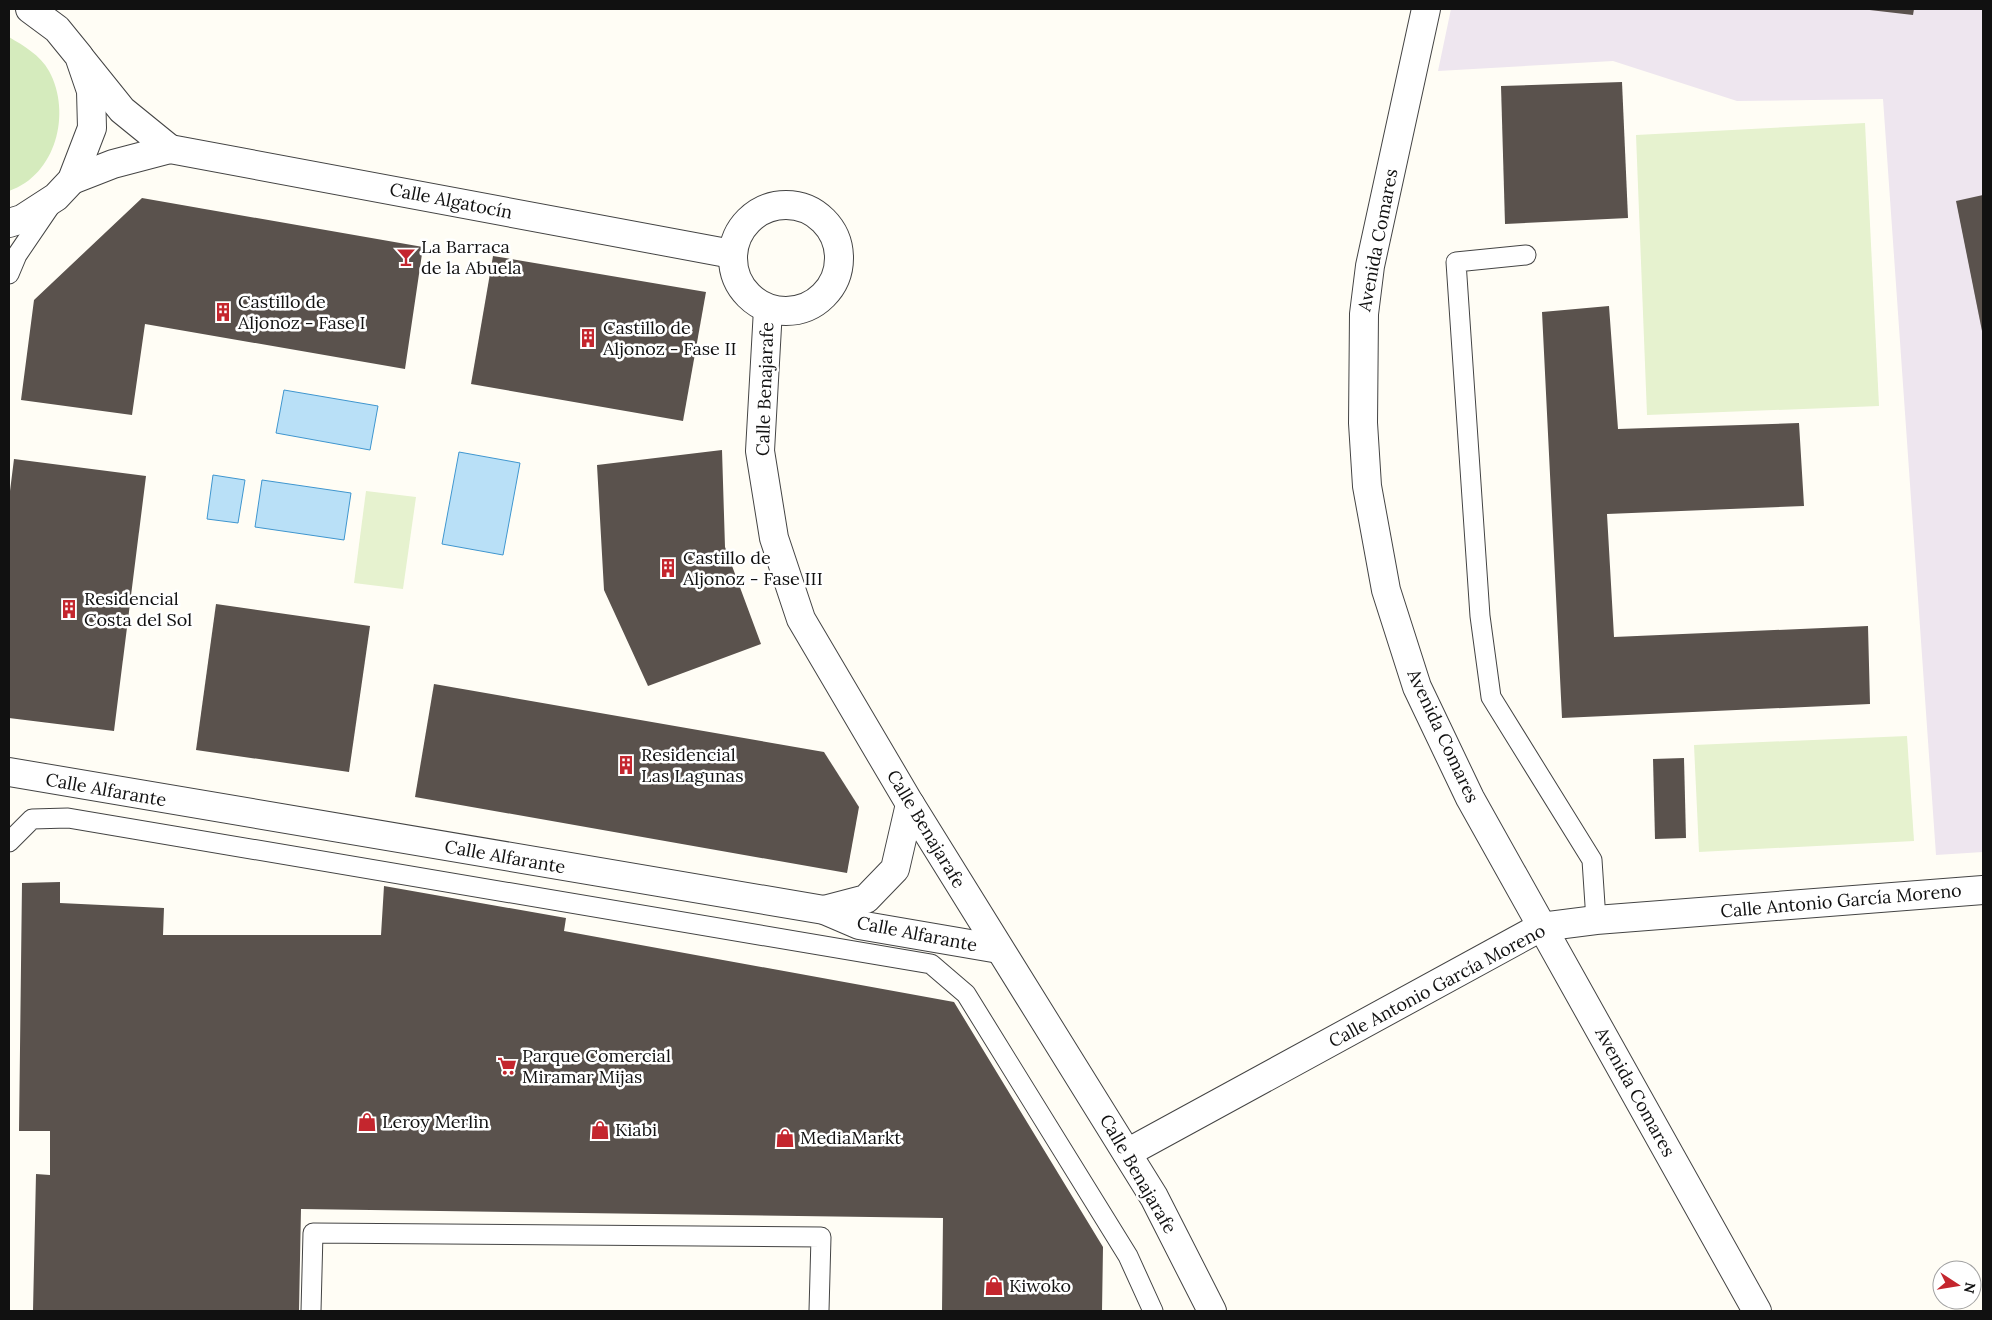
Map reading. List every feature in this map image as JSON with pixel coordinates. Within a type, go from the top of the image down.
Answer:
[{"type":"street","points":[[30,9],[57,29],[122,110],[170,149]]},
{"type":"street","name":"Avenida Comares","points":[[1426,9],[1370,266],[1364,314],[1363,423],[1367,486],[1386,590],[1417,687],[1470,798],[1757,1311]]},
{"type":"street","points":[[64,189],[92,128],[90,91],[79,56]]},
{"type":"street","points":[[9,223],[22,220],[64,189],[113,164],[170,149]]},
{"type":"street","name":"Calle Algatocín","points":[[170,149],[732,254]]},
{"type":"street","points":[[780,204],[798,205],[815,213],[829,226],[837,241],[839,258],[837,275],[829,290],[817,302],[802,310],[785,312],[768,309],[754,301],[742,289],[734,272],[732,254],[737,236],[747,220],[762,210],[780,204]]},
{"type":"street","name":"Calle Benajarafe","points":[[768,309],[760,451],[774,538],[801,619],[910,804],[1154,1197],[1212,1311]]},
{"type":"street","name":"Calle Alfarante","points":[[9,772],[824,910],[859,925],[999,949]]},
{"type":"street","points":[[824,910],[866,899],[895,869],[910,804]]},
{"type":"street","name":"Calle Antonio García Moreno","points":[[1127,1153],[1542,926],[1596,920],[1983,890]]},
{"type":"lane","points":[[9,274],[17,255],[64,189]]},
{"type":"lane","points":[[1526,255],[1456,262],[1480,616],[1491,698],[1592,860],[1596,920]]},
{"type":"lane","points":[[9,842],[32,819],[68,818],[931,964],[966,994],[1128,1256],[1153,1311]]},
{"type":"lane","points":[[312,1311],[313,1233],[821,1237],[819,1311]]},
{"type":"shaded area","points":[[1451,9],[1983,9],[1983,852],[1936,855],[1883,99],[1737,101],[1613,61],[1438,71]]},
{"type":"green space","points":[[9,37],[31,51],[49,71],[56,88],[59,105],[59,123],[55,141],[48,157],[38,171],[25,183],[9,191]]},
{"type":"green space","points":[[1865,123],[1879,406],[1647,415],[1636,135]]},
{"type":"green space","points":[[366,491],[416,497],[403,589],[354,583]]},
{"type":"green space","points":[[1907,736],[1914,841],[1699,852],[1694,745]]},
{"type":"water","points":[[284,390],[378,406],[370,450],[276,433]]},
{"type":"water","points":[[459,452],[520,463],[503,555],[442,544]]},
{"type":"water","points":[[213,475],[245,480],[238,523],[207,519]]},
{"type":"water","points":[[262,480],[351,493],[344,540],[255,527]]},
{"type":"building","points":[[1861,9],[1914,9],[1913,15]]},
{"type":"building","points":[[1622,82],[1628,218],[1505,224],[1501,86]]},
{"type":"building","points":[[1983,195],[1983,331],[1982,331],[1956,201]]},
{"type":"building","name":"Castillo de Aljonoz - Fase I","points":[[142,198],[423,247],[405,369],[145,324],[132,415],[21,400],[34,300]]},
{"type":"building","name":"Castillo de Aljonoz - Fase II","points":[[493,256],[706,292],[683,421],[471,384]]},
{"type":"building","points":[[1609,306],[1618,429],[1799,423],[1804,506],[1607,514],[1614,637],[1868,626],[1870,704],[1562,718],[1542,312]]},
{"type":"building","name":"Castillo de Aljonoz - Fase III","points":[[722,450],[725,547],[761,644],[648,686],[604,590],[597,465]]},
{"type":"building","name":"Residencial Costa del Sol","points":[[14,459],[146,476],[114,731],[9,718],[9,499]]},
{"type":"building","name":"Residencial Costa del Sol","points":[[216,604],[370,626],[349,772],[196,750]]},
{"type":"building","name":"Residencial Las Lagunas","points":[[434,684],[824,752],[859,807],[847,873],[415,797]]},
{"type":"building","points":[[1684,758],[1686,838],[1655,839],[1653,759]]},
{"type":"building","name":"Parque Comercial Miramar Mijas","points":[[60,882],[60,903],[164,908],[163,935],[381,935],[384,886],[566,918],[564,931],[954,1002],[1103,1247],[1102,1311],[942,1311],[943,1218],[301,1209],[299,1311],[33,1311],[36,1174],[50,1175],[50,1131],[19,1131],[22,883]]},
{"type":"place","name":"La Barraca de la Abuela","points":[[406,257]]},
{"type":"place","name":"Castillo de Aljonoz - Fase I","points":[[223,312]]},
{"type":"place","name":"Castillo de Aljonoz - Fase II","points":[[588,338]]},
{"type":"place","name":"Castillo de Aljonoz - Fase III","points":[[668,568]]},
{"type":"place","name":"Residencial Costa del Sol","points":[[69,609]]},
{"type":"place","name":"Residencial Las Lagunas","points":[[626,765]]},
{"type":"place","name":"Parque Comercial Miramar Mijas","points":[[507,1066]]},
{"type":"place","name":"Leroy Merlin","points":[[367,1122]]},
{"type":"place","name":"Kiabi","points":[[600,1130]]},
{"type":"place","name":"MediaMarkt","points":[[785,1138]]},
{"type":"place","name":"Kiwoko","points":[[994,1286]]}]
